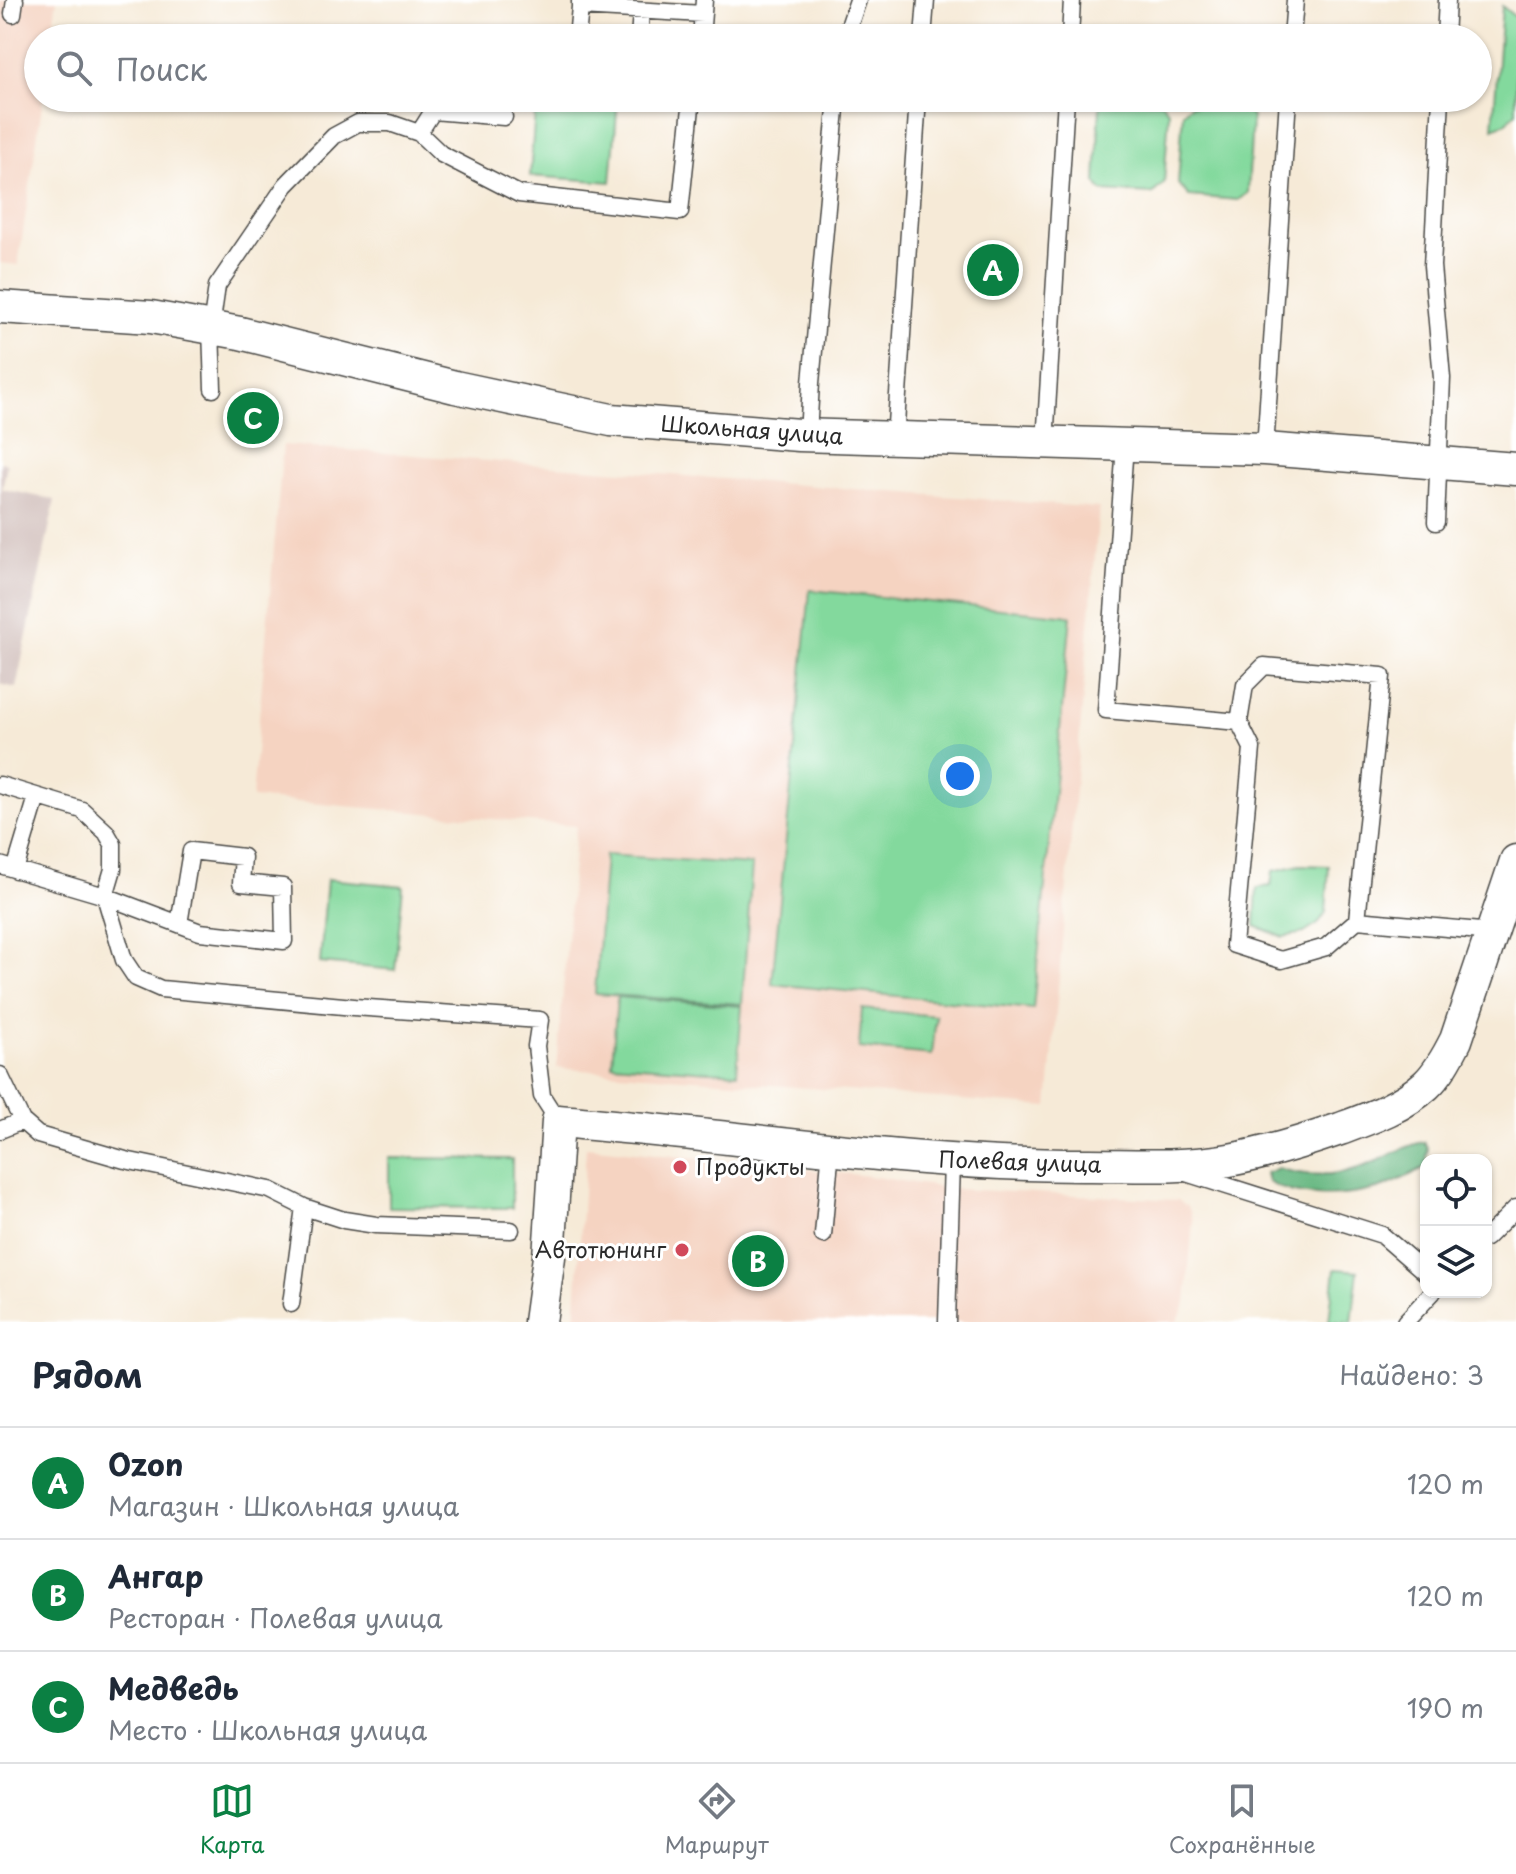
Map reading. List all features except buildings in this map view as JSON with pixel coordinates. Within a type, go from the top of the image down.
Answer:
[{"type":"street","name":"Школьная улица","points":[[0,307],[151,317],[211,328],[455,387],[611,420],[895,439],[1265,449],[1516,469]]},
{"type":"street","name":"Полевая улица","points":[[558,1121],[952,1162],[1061,1166],[1163,1165],[1226,1160],[1290,1147],[1402,1103],[1427,1084],[1450,1051],[1516,861]]},
{"type":"street","points":[[540,1322],[549,1257],[558,1121]]},
{"type":"lane","points":[[850,24],[858,0]]},
{"type":"lane","points":[[924,24],[926,0]]},
{"type":"lane","points":[[1071,24],[1072,0]]},
{"type":"lane","points":[[1293,24],[1295,0]]},
{"type":"lane","points":[[1446,24],[1447,0]]},
{"type":"lane","points":[[578,24],[580,3],[641,11],[703,7]]},
{"type":"lane","points":[[640,24],[641,11]]},
{"type":"lane","points":[[419,133],[432,112]]},
{"type":"lane","points":[[445,112],[504,117]]},
{"type":"lane","points":[[213,389],[211,328],[217,286],[286,185],[334,136],[358,123],[390,123],[419,133],[441,154],[519,194],[680,212],[691,112]]},
{"type":"lane","points":[[808,435],[836,112]]},
{"type":"lane","points":[[895,439],[917,112]]},
{"type":"lane","points":[[1045,443],[1065,112]]},
{"type":"lane","points":[[1265,449],[1287,112]]},
{"type":"lane","points":[[1436,522],[1442,378],[1432,266],[1440,112]]},
{"type":"lane","points":[[1125,445],[1106,710],[1239,722]]},
{"type":"lane","points":[[1264,666],[1382,676],[1357,920],[1326,947],[1281,960],[1234,945],[1252,748],[1239,722],[1245,685],[1264,666]]},
{"type":"lane","points":[[0,785],[82,810],[106,832],[113,844],[113,869],[105,896],[124,960],[136,978],[161,989],[540,1020],[536,1046],[542,1096],[558,1121]]},
{"type":"lane","points":[[37,797],[8,867],[105,896],[200,932],[284,941],[283,887],[241,883],[243,857],[191,851],[179,924]]},
{"type":"lane","points":[[1357,920],[1492,932]]},
{"type":"lane","points":[[0,1075],[22,1121],[38,1135],[125,1160],[270,1190],[304,1207],[344,1220],[376,1225],[511,1230]]},
{"type":"lane","points":[[0,1130],[22,1121]]},
{"type":"lane","points":[[823,1235],[831,1149]]},
{"type":"lane","points":[[947,1322],[952,1162]]},
{"type":"lane","points":[[1163,1165],[1382,1235],[1420,1268]]},
{"type":"lane","points":[[291,1304],[304,1207]]},
{"type":"lane","points":[[1492,1232],[1516,1208]]},
{"type":"lane","points":[[1405,1322],[1427,1298]]},
{"type":"shaded area","points":[[0,0],[57,0],[53,24],[24,24],[24,112],[41,112],[18,265],[0,263]]},
{"type":"shaded area","points":[[283,445],[1099,508],[1048,1107],[557,1068],[576,826],[252,798]]},
{"type":"shaded area","points":[[0,462],[7,464],[2,489],[55,500],[16,688],[0,684]]},
{"type":"shaded area","points":[[586,1147],[869,1176],[952,1189],[1178,1200],[1188,1207],[1193,1220],[1186,1303],[1177,1322],[575,1322]]},
{"type":"green space","points":[[1502,6],[1516,18],[1516,112],[1506,123],[1493,128]]},
{"type":"green space","points":[[535,112],[617,112],[611,182],[530,176]]},
{"type":"green space","points":[[1100,112],[1169,112],[1164,183],[1152,194],[1102,191],[1096,182]]},
{"type":"green space","points":[[1183,112],[1248,112],[1252,117],[1248,193],[1238,200],[1189,196],[1178,184]]},
{"type":"green space","points":[[810,590],[1071,616],[1033,1009],[772,984]]},
{"type":"green space","points":[[605,855],[752,865],[742,1004],[595,994]]},
{"type":"green space","points":[[1300,865],[1329,866],[1326,912],[1318,924],[1304,933],[1283,937],[1255,926],[1257,888],[1271,886],[1273,871]]},
{"type":"green space","points":[[327,879],[403,886],[395,970],[320,963]]},
{"type":"green space","points":[[617,997],[742,1006],[737,1073],[612,1064]]},
{"type":"green space","points":[[862,1009],[936,1016],[932,1055],[859,1048]]},
{"type":"green space","points":[[1424,1142],[1427,1154],[1420,1154],[1420,1170],[1373,1190],[1347,1195],[1292,1192],[1268,1182],[1266,1173],[1278,1168],[1303,1174],[1341,1173],[1365,1166],[1405,1147]]},
{"type":"green space","points":[[389,1158],[512,1159],[512,1208],[389,1207]]},
{"type":"green space","points":[[1335,1269],[1358,1271],[1352,1322],[1329,1321]]},
{"type":"place","name":"Ozon","points":[[993,270]]},
{"type":"place","name":"Медведь","points":[[253,418]]},
{"type":"place","name":"Продукты","points":[[680,1167]]},
{"type":"place","name":"Автотюнинг","points":[[682,1250]]},
{"type":"place","name":"Ангар","points":[[758,1261]]}]
